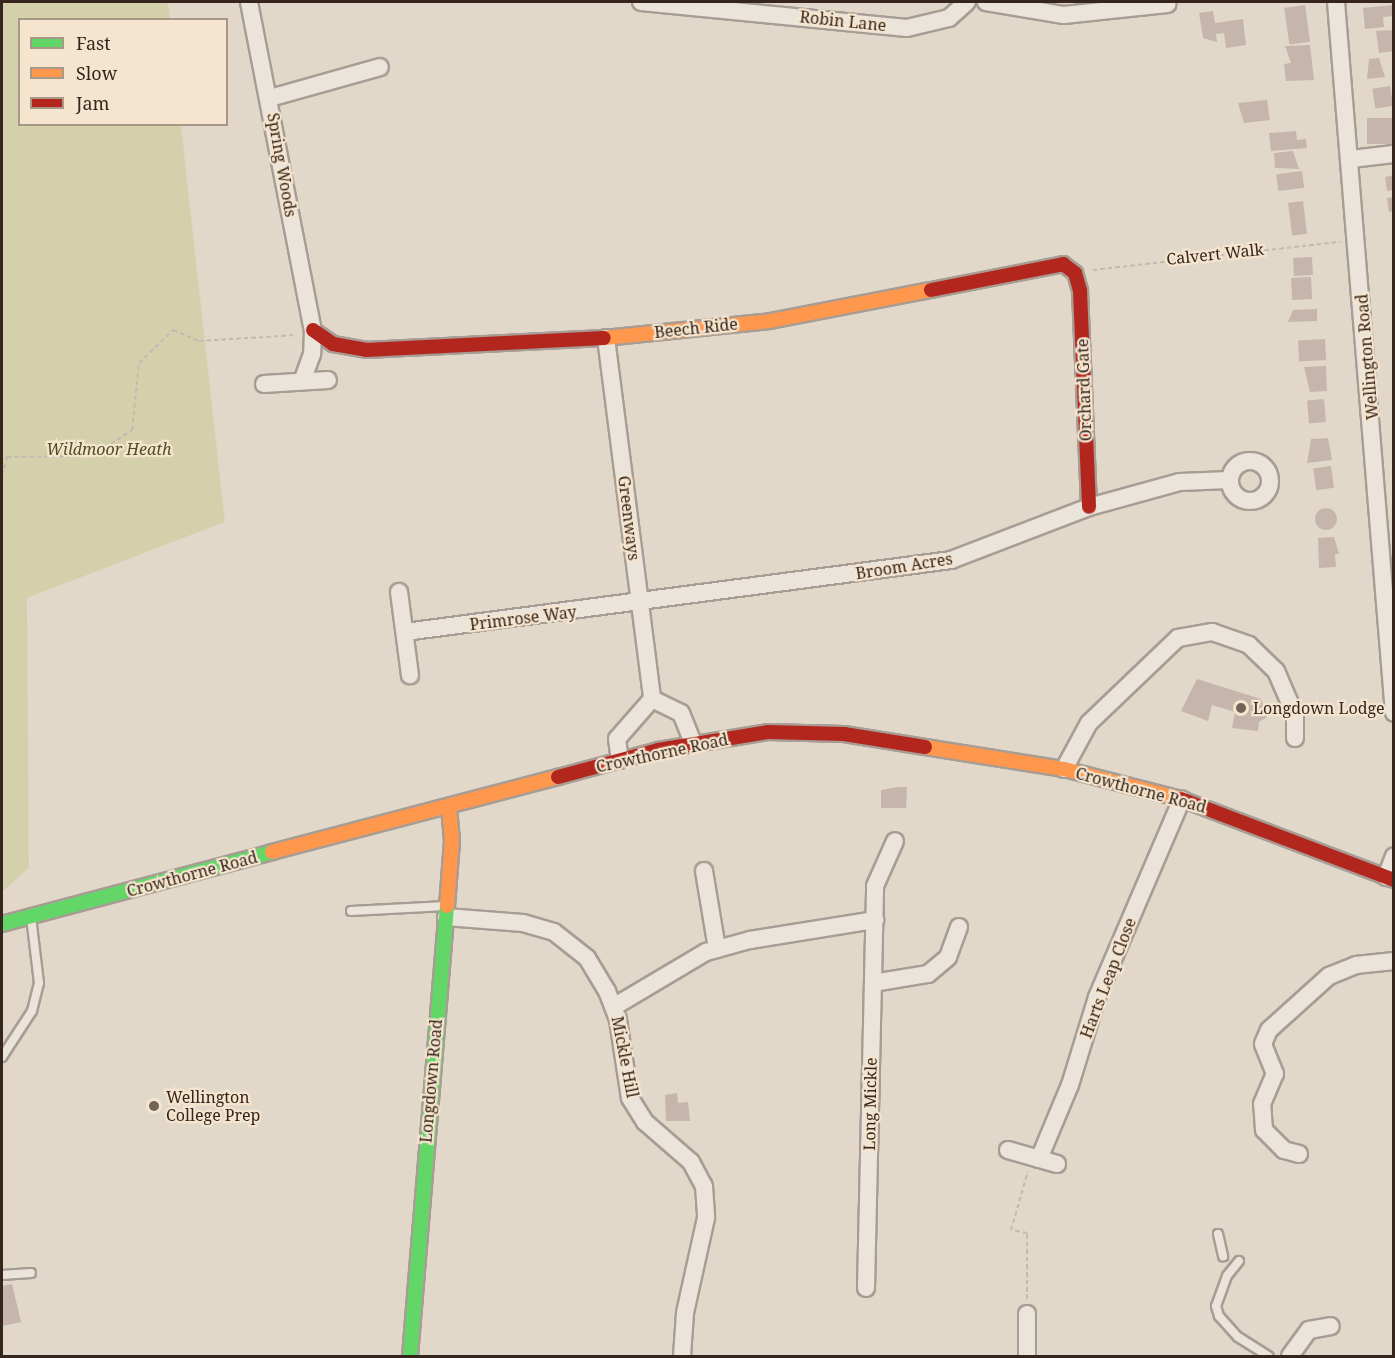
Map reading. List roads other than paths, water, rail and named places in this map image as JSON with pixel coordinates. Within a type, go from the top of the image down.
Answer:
[{"type":"street","name":"Spring Woods","points":[[249,2],[270,98],[313,330],[312,354],[302,381]]},
{"type":"street","name":"Robin Lane","points":[[641,2],[907,27],[949,18],[967,2]]},
{"type":"street","points":[[986,2],[1064,15],[1167,4]]},
{"type":"street","name":"Wellington Road","points":[[1336,2],[1351,159],[1356,240],[1386,501],[1394,713]]},
{"type":"street","points":[[270,98],[380,67]]},
{"type":"street","points":[[1351,159],[1394,154]]},
{"type":"street","name":"Beech Ride","points":[[313,330],[333,344],[366,350],[415,350],[606,338],[770,321],[1053,263],[1075,273]]},
{"type":"street","name":"Orchard Gate","points":[[1075,273],[1080,291],[1089,507]]},
{"type":"street","name":"Greenways","points":[[606,338],[652,699]]},
{"type":"street","points":[[312,354],[333,344]]},
{"type":"street","points":[[264,384],[328,380]]},
{"type":"street","name":"Broom Acres","points":[[640,603],[951,560],[1089,507],[1180,482],[1229,480]]},
{"type":"street","points":[[399,592],[410,675]]},
{"type":"street","name":"Primrose Way","points":[[405,632],[640,603]]},
{"type":"street","points":[[1064,769],[1089,723],[1178,638],[1212,632],[1249,645],[1276,671],[1295,715],[1295,738]]},
{"type":"street","points":[[620,760],[617,739],[652,699],[681,713],[693,743]]},
{"type":"street","name":"Crowthorne Road","points":[[2,924],[620,760],[693,743],[768,732],[844,734],[1064,769],[1182,799],[1390,879]]},
{"type":"street","name":"Harts Leap Close","points":[[1035,1158],[1070,1085],[1097,997],[1182,799]]},
{"type":"street","name":"Longdown Road","points":[[410,1356],[452,841],[449,806]]},
{"type":"street","name":"Long Mickle","points":[[866,1288],[875,886],[895,841]]},
{"type":"street","points":[[1390,879],[1394,856]]},
{"type":"street","points":[[704,871],[717,949]]},
{"type":"street","name":"Mickle Hill","points":[[446,911],[523,923],[554,932],[587,958],[615,1006],[630,1098],[645,1122],[691,1162],[704,1186],[706,1218],[686,1312],[682,1356]]},
{"type":"street","points":[[615,1006],[717,949],[874,920]]},
{"type":"street","points":[[873,983],[928,974],[948,957],[959,927]]},
{"type":"street","points":[[1299,1154],[1284,1150],[1264,1130],[1262,1104],[1275,1074],[1256,1043],[1329,976],[1356,965],[1394,961]]},
{"type":"street","points":[[1008,1150],[1057,1164]]},
{"type":"street","points":[[1027,1314],[1027,1356]]},
{"type":"street","points":[[1290,1356],[1309,1330],[1331,1326]]},
{"type":"lane","points":[[351,911],[446,911]]},
{"type":"lane","points":[[2,1057],[32,1011],[39,983],[31,916]]},
{"type":"lane","points":[[1218,1234],[1224,1256]]},
{"type":"lane","points":[[1239,1262],[1227,1276],[1216,1306],[1219,1316],[1238,1337],[1268,1356]]},
{"type":"lane","points":[[2,1275],[31,1273]]},
{"type":"place","name":"Longdown Lodge","points":[[1241,708]]},
{"type":"place","name":"Wellington College Prep","points":[[154,1106]]},
{"type":"park label","name":"Wildmoor Heath","points":[[109,449]]}]
